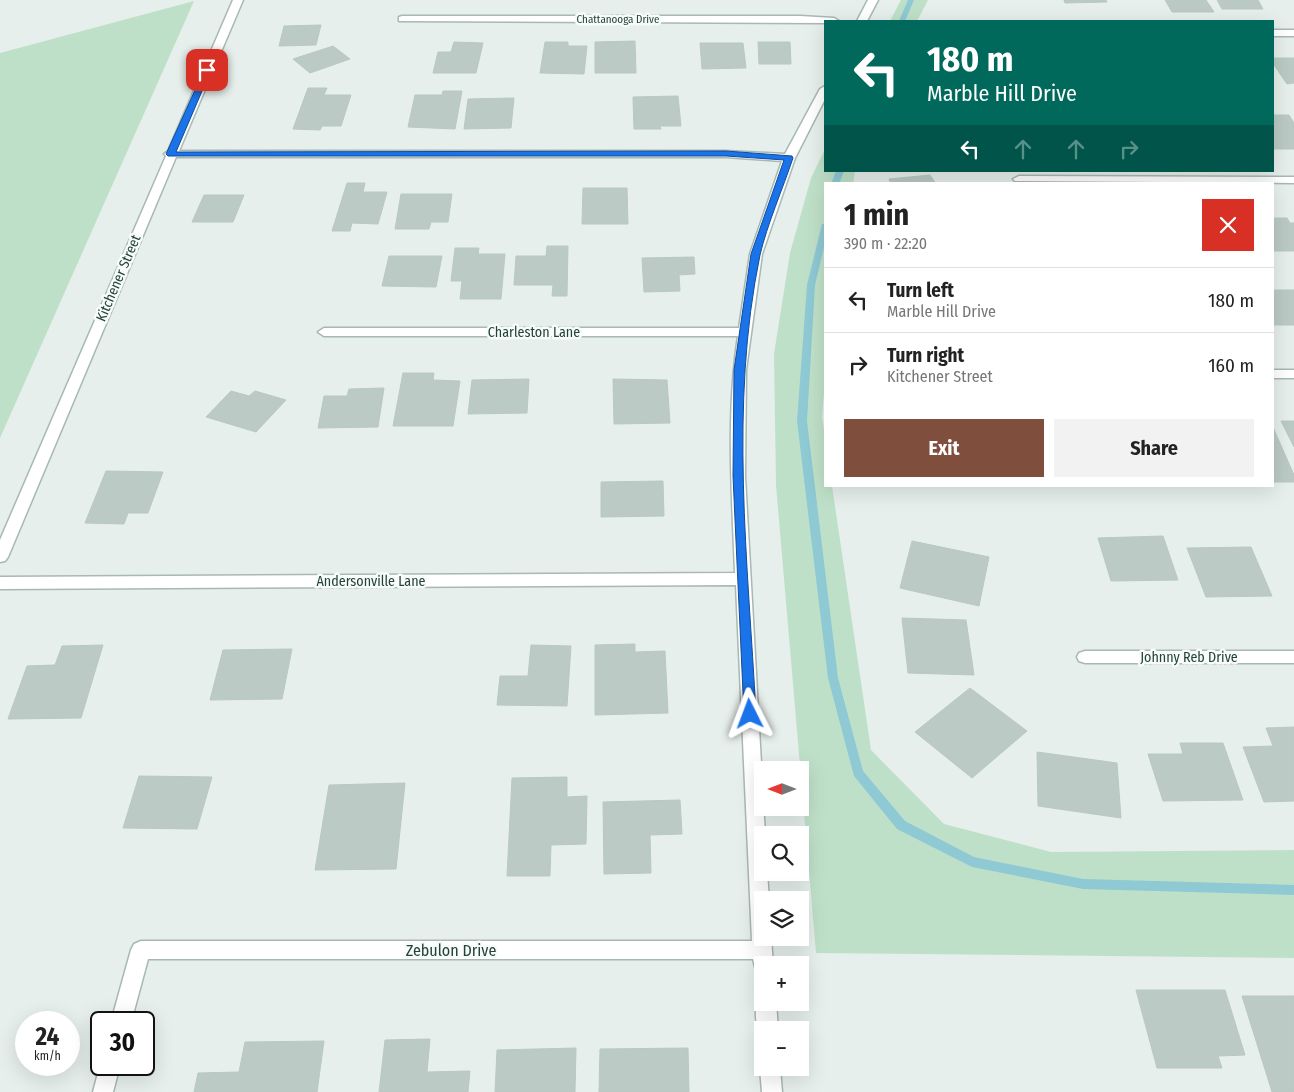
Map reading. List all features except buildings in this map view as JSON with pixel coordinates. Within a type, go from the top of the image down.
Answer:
[{"type":"street","name":"Kitchener Street","points":[[0,557],[170,154],[238,0]]},
{"type":"street","points":[[863,20],[873,0]]},
{"type":"street","name":"Chattanooga Drive","points":[[402,19],[824,21]]},
{"type":"street","points":[[1274,33],[1294,33]]},
{"type":"street","points":[[763,956],[738,467],[739,370],[756,254],[789,158],[824,91]]},
{"type":"street","points":[[170,154],[726,154],[789,158]]},
{"type":"street","points":[[1019,180],[1294,180]]},
{"type":"street","name":"Charleston Lane","points":[[324,332],[744,332]]},
{"type":"street","points":[[1274,374],[1294,374]]},
{"type":"street","name":"Andersonville Lane","points":[[0,583],[743,579]]},
{"type":"street","name":"Johnny Reb Drive","points":[[1085,657],[1294,657]]},
{"type":"street","name":"Zebulon Drive","points":[[124,1011],[141,950],[754,957]]},
{"type":"street","points":[[103,1092],[107,1076]]},
{"type":"street","points":[[771,1076],[772,1092]]},
{"type":"green space","points":[[901,0],[928,0],[918,20],[891,20]]},
{"type":"green space","points":[[194,1],[0,438],[0,53]]},
{"type":"green space","points":[[824,151],[824,172],[855,172],[853,182],[824,182],[824,392],[822,417],[824,430],[824,487],[832,487],[871,750],[944,824],[1051,852],[1294,850],[1294,958],[816,953],[809,871],[809,826],[805,826],[804,816],[809,816],[809,761],[800,761],[776,485],[774,354],[790,253],[811,178]]},
{"type":"waterway","points":[[902,20],[911,0]]},
{"type":"waterway","points":[[836,182],[840,172]]},
{"type":"waterway","points":[[824,230],[811,285],[802,421],[833,678],[858,773],[901,825],[972,862],[1083,884],[1294,890]]},
{"type":"route","points":[[207,70],[170,154],[726,154],[789,158],[756,254],[739,370],[738,476],[750,714]]}]
